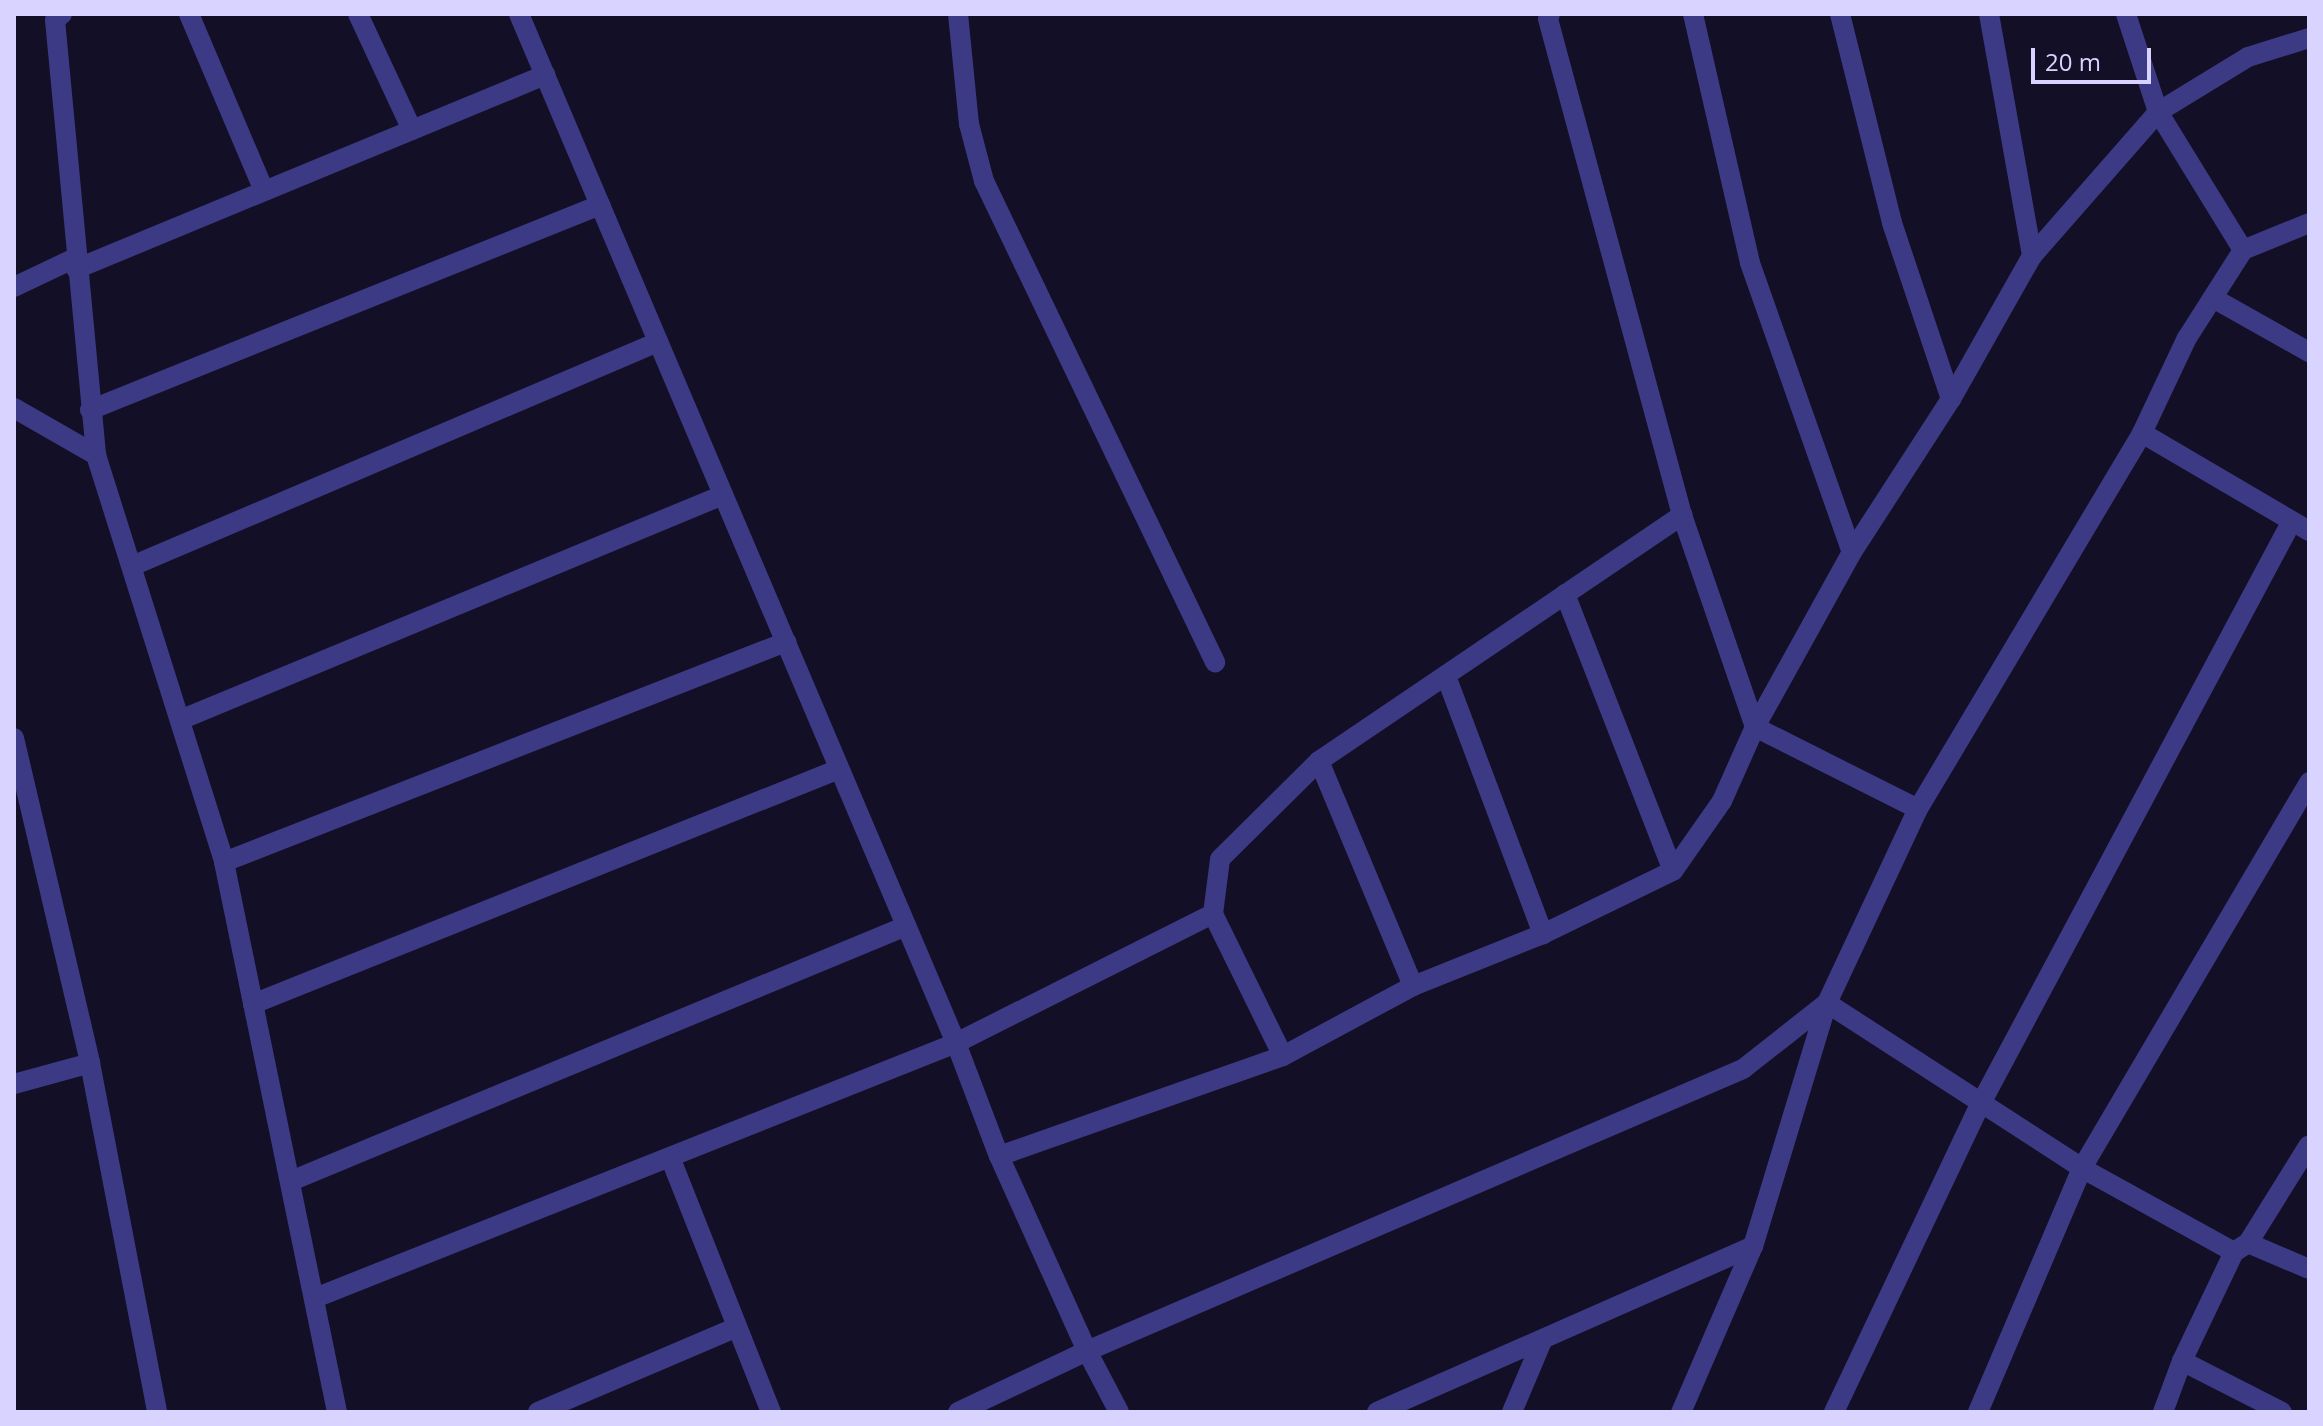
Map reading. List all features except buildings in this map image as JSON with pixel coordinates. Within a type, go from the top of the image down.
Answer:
[{"type":"street","points":[[62,14],[55,20],[96,455],[224,862],[337,1412]]},
{"type":"street","points":[[189,14],[264,191]]},
{"type":"street","points":[[358,14],[412,130]]},
{"type":"street","points":[[519,14],[956,1043],[999,1156],[1087,1351],[1119,1412]]},
{"type":"street","points":[[958,14],[969,124],[984,181],[1215,662]]},
{"type":"street","points":[[1550,14],[1548,19],[1682,515],[1755,727],[1918,809]]},
{"type":"street","points":[[1693,14],[1750,263],[1852,552]]},
{"type":"street","points":[[1840,14],[1892,223],[1951,399]]},
{"type":"street","points":[[1989,14],[2032,256]]},
{"type":"street","points":[[2126,14],[2158,112],[2243,250]]},
{"type":"street","points":[[999,1156],[1283,1056],[1413,986],[1543,934],[1673,871],[1722,801],[1755,727],[1852,552],[1951,399],[2032,256],[2158,112],[2248,57],[2309,38]]},
{"type":"street","points":[[14,287],[264,191],[545,75]]},
{"type":"street","points":[[90,410],[600,205]]},
{"type":"street","points":[[1681,1412],[1753,1246],[1827,1003],[1918,809],[2142,433],[2187,338],[2243,250],[2309,223]]},
{"type":"street","points":[[2213,298],[2309,352]]},
{"type":"street","points":[[132,566],[658,342]]},
{"type":"street","points":[[14,408],[96,455]]},
{"type":"street","points":[[1834,1412],[1980,1105],[2301,526],[2142,433]]},
{"type":"street","points":[[180,720],[723,495]]},
{"type":"street","points":[[1283,1056],[1213,914],[1220,859],[1319,761],[1682,515]]},
{"type":"street","points":[[1565,594],[1673,871]]},
{"type":"street","points":[[224,862],[786,642]]},
{"type":"street","points":[[1446,676],[1543,934]]},
{"type":"street","points":[[14,738],[90,1063],[157,1412]]},
{"type":"street","points":[[1319,761],[1413,986]]},
{"type":"street","points":[[253,1004],[839,769]]},
{"type":"street","points":[[1978,1412],[2082,1168],[2309,782]]},
{"type":"street","points":[[315,1298],[956,1043],[1213,914]]},
{"type":"street","points":[[291,1181],[906,926]]},
{"type":"street","points":[[1827,1003],[1980,1105],[2082,1168],[2241,1248],[2309,1269]]},
{"type":"street","points":[[958,1412],[1087,1351],[1743,1069],[1827,1003]]},
{"type":"street","points":[[14,1084],[90,1063]]},
{"type":"street","points":[[2163,1412],[2182,1361],[2241,1248],[2309,1145]]},
{"type":"street","points":[[670,1157],[771,1412]]},
{"type":"street","points":[[1377,1412],[1753,1246]]},
{"type":"street","points":[[538,1412],[737,1327]]},
{"type":"street","points":[[1512,1412],[1542,1341]]},
{"type":"street","points":[[2182,1361],[2282,1412]]}]
